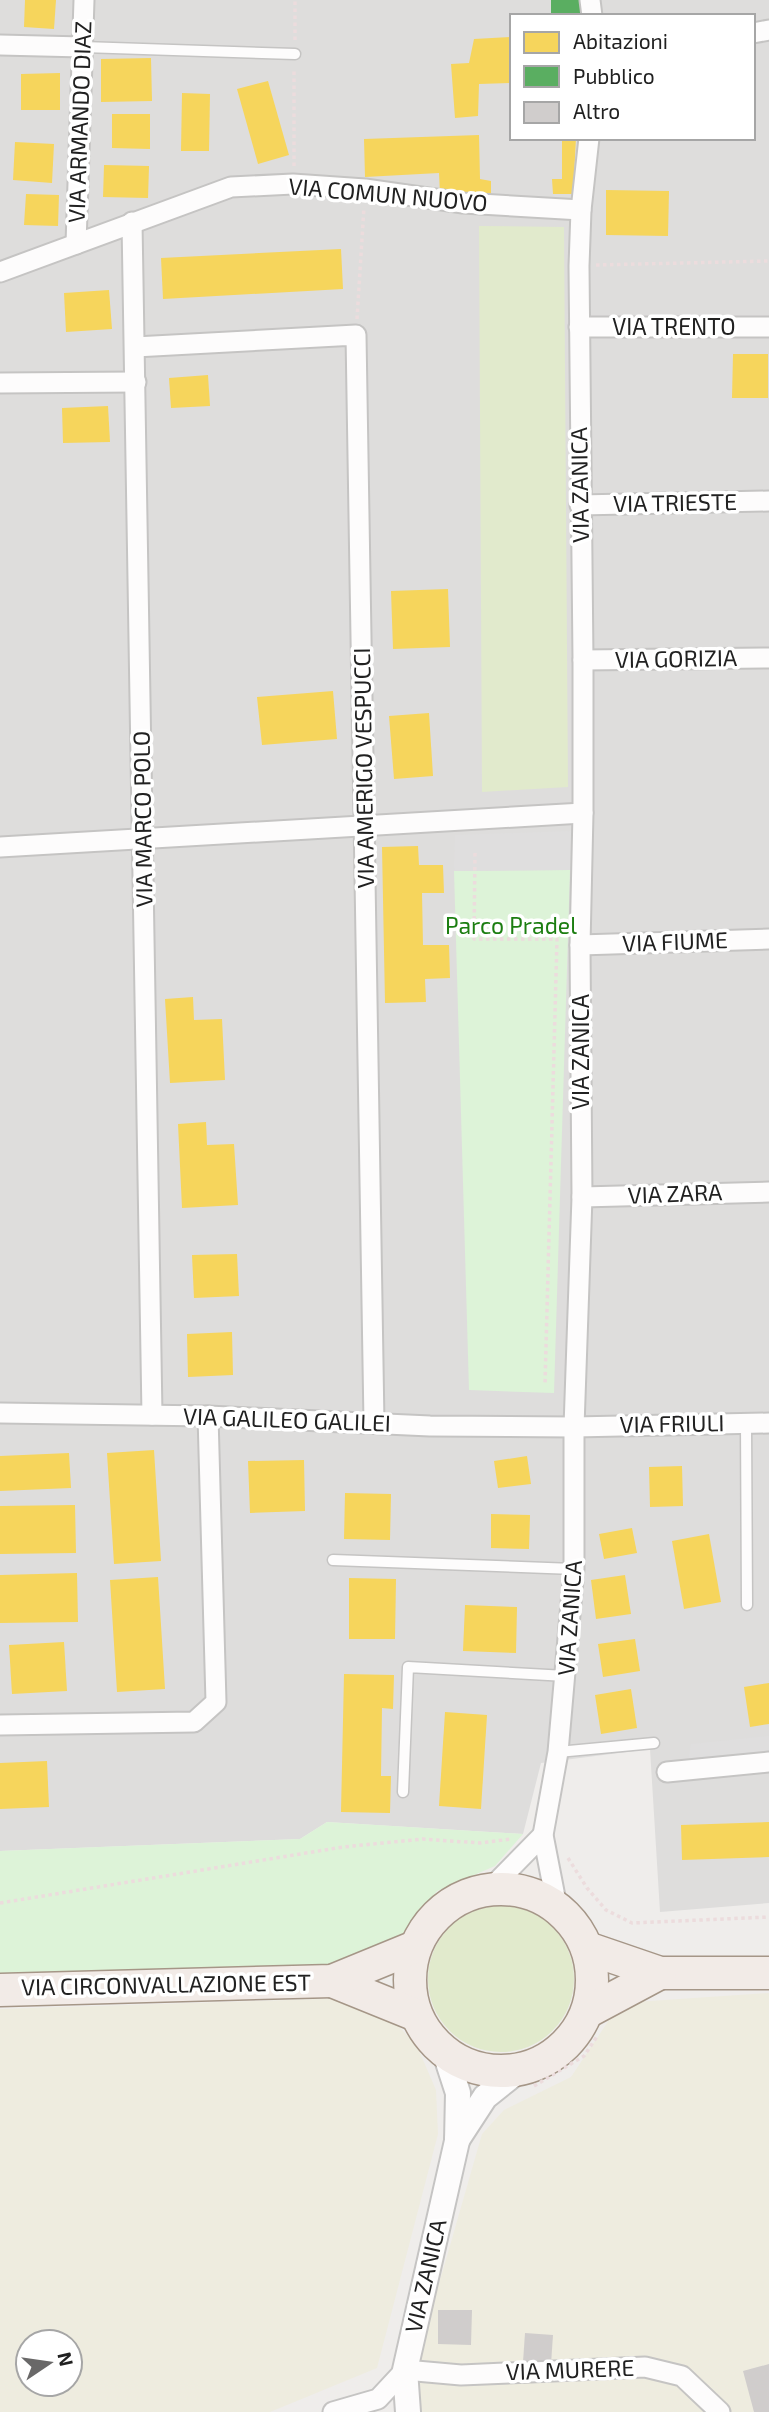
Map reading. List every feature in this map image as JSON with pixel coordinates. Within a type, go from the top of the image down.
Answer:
[{"type":"main road","points":[[595,2021],[593,1980],[587,1948],[575,1925],[556,1907],[526,1891],[491,1888],[466,1894],[444,1907],[427,1925],[415,1947],[409,1981],[416,2015],[428,2036],[445,2053],[480,2069],[521,2080],[660,1973]]},
{"type":"main road","name":"VIA CIRCONVALLAZIONE EST","points":[[0,1990],[332,1981],[415,1947]]},
{"type":"main road","points":[[587,1948],[660,1973],[769,1973]]},
{"type":"main road","name":"VIA CIRCONVALLAZIONE EST","points":[[332,1981],[416,2015]]},
{"type":"street","name":"VIA ARMANDO DIAZ","points":[[76,244],[84,0]]},
{"type":"street","points":[[0,45],[83,47]]},
{"type":"street","name":"VIA ZANICA","points":[[556,1907],[543,1835],[558,1752],[574,1569],[582,1197],[580,945],[583,660],[579,266],[581,210],[589,140]]},
{"type":"street","name":"VIA COMUN NUOVO","points":[[0,272],[231,187],[293,184],[365,189],[463,203],[581,210]]},
{"type":"street","name":"VIA MARCO POLO","points":[[132,222],[152,1415]]},
{"type":"street","name":"VIA TRENTO","points":[[579,327],[769,327]]},
{"type":"street","points":[[135,347],[356,335]]},
{"type":"street","name":"VIA AMERIGO VESPUCCI","points":[[356,335],[374,1423]]},
{"type":"street","points":[[0,383],[136,382]]},
{"type":"street","name":"VIA TRIESTE","points":[[580,505],[769,501]]},
{"type":"street","name":"VIA GORIZIA","points":[[583,660],[769,658]]},
{"type":"street","points":[[0,847],[583,813]]},
{"type":"street","name":"VIA FIUME","points":[[580,945],[769,939]]},
{"type":"street","name":"VIA ZARA","points":[[582,1197],[769,1192]]},
{"type":"street","name":"VIA GALILEO GALILEI","points":[[0,1413],[208,1416],[430,1426],[575,1427]]},
{"type":"street","points":[[0,1725],[194,1722],[216,1702],[208,1416]]},
{"type":"street","name":"VIA FRIULI","points":[[575,1427],[769,1423]]},
{"type":"street","points":[[667,1772],[769,1762]]},
{"type":"street","points":[[491,1888],[543,1835]]},
{"type":"street","name":"VIA ZANICA","points":[[408,2412],[405,2370],[457,2141],[458,2093],[445,2053]]},
{"type":"street","name":"VIA ZANICA","points":[[457,2141],[485,2097],[521,2080]]},
{"type":"street","name":"VIA MURERE","points":[[405,2370],[461,2375],[645,2367],[682,2376],[720,2412]]},
{"type":"street","points":[[333,2412],[378,2399],[405,2370]]},
{"type":"lane","points":[[83,47],[295,54]]},
{"type":"lane","points":[[746,1423],[747,1605]]},
{"type":"lane","points":[[333,1560],[574,1569]]},
{"type":"lane","points":[[403,1792],[408,1667],[566,1676]]},
{"type":"lane","points":[[558,1752],[654,1743]]},
{"type":"path","points":[[293,184],[295,0]]},
{"type":"path","points":[[356,335],[365,189]]},
{"type":"path","points":[[579,266],[769,261]]},
{"type":"path","points":[[475,853],[474,939],[557,939],[545,1384]]},
{"type":"path","points":[[0,1903],[343,1847],[423,1839],[480,1843],[543,1835],[561,1846],[587,1888],[606,1910],[632,1923],[769,1917]]},
{"type":"path","points":[[622,1961],[632,1923]]},
{"type":"path","points":[[521,2080],[565,2069],[584,2056],[595,2021]]},
{"type":"shaded area","points":[[0,0],[769,0],[769,1903],[660,1912],[650,1749],[541,1763],[523,1834],[327,1822],[300,1839],[0,1851]]},
{"type":"shaded area","points":[[571,831],[570,870],[454,871],[455,835]]},
{"type":"shaded area","points":[[769,1736],[769,1755],[688,1762],[691,1744]]},
{"type":"shaded area","points":[[769,1993],[769,2412],[418,2412],[414,2363],[482,2134],[504,2110],[571,2077],[609,2020],[635,2002]]},
{"type":"shaded area","points":[[353,1998],[390,2017],[417,2046],[436,2090],[438,2134],[377,2368],[270,2412],[0,2412],[0,2009]]},
{"type":"green space","points":[[479,226],[564,227],[568,787],[482,792]]},
{"type":"green space","name":"Parco Pradel","points":[[570,870],[554,1393],[469,1390],[454,871]]},
{"type":"green space","points":[[327,1822],[523,1834],[495,1866],[437,1891],[402,1935],[328,1971],[0,1976],[0,1851],[300,1839]]},
{"type":"green space","points":[[501,1906],[529,1912],[552,1928],[568,1951],[574,1979],[568,2007],[552,2030],[529,2046],[501,2052],[473,2046],[450,2030],[434,2007],[428,1979],[434,1951],[450,1928],[473,1912]]},
{"type":"building: Abitazioni","points":[[25,0],[56,0],[54,29],[24,27]]},
{"type":"building: Abitazioni","points":[[510,37],[510,83],[479,84],[478,116],[455,118],[451,64],[469,63],[474,39]]},
{"type":"building: Abitazioni","points":[[151,58],[152,101],[101,102],[101,59]]},
{"type":"building: Abitazioni","points":[[60,73],[60,110],[21,110],[21,74]]},
{"type":"building: Abitazioni","points":[[268,81],[289,155],[258,164],[237,89]]},
{"type":"building: Abitazioni","points":[[182,93],[210,94],[209,151],[181,151]]},
{"type":"building: Abitazioni","points":[[112,114],[150,114],[150,149],[112,148]]},
{"type":"building: Abitazioni","points":[[479,135],[480,179],[491,181],[491,194],[440,194],[439,173],[365,177],[364,139]]},
{"type":"building: Abitazioni","points":[[562,140],[576,140],[573,194],[553,194],[552,179],[562,179]]},
{"type":"building: Abitazioni","points":[[15,142],[54,144],[52,183],[13,180]]},
{"type":"building: Abitazioni","points":[[104,165],[149,166],[148,198],[103,197]]},
{"type":"building: Abitazioni","points":[[606,190],[669,191],[668,236],[606,235]]},
{"type":"building: Abitazioni","points":[[26,194],[59,195],[58,226],[24,225]]},
{"type":"building: Abitazioni","points":[[341,249],[343,289],[163,299],[161,258]]},
{"type":"building: Abitazioni","points":[[109,290],[112,329],[66,332],[64,293]]},
{"type":"building: Abitazioni","points":[[733,354],[768,354],[768,398],[732,398]]},
{"type":"building: Abitazioni","points":[[208,375],[210,406],[171,408],[169,378]]},
{"type":"building: Abitazioni","points":[[108,406],[110,442],[63,443],[62,408]]},
{"type":"building: Abitazioni","points":[[448,589],[450,647],[393,649],[391,591]]},
{"type":"building: Abitazioni","points":[[333,691],[337,739],[262,745],[257,697]]},
{"type":"building: Abitazioni","points":[[429,713],[433,776],[394,779],[389,716]]},
{"type":"building: Abitazioni","points":[[418,846],[419,865],[443,865],[444,893],[422,893],[423,945],[449,945],[450,978],[425,979],[426,1002],[385,1003],[382,847]]},
{"type":"building: Abitazioni","points":[[193,997],[194,1020],[222,1019],[225,1080],[170,1083],[165,999]]},
{"type":"building: Abitazioni","points":[[206,1122],[207,1145],[234,1144],[238,1205],[182,1208],[178,1124]]},
{"type":"building: Abitazioni","points":[[237,1254],[239,1296],[194,1298],[192,1255]]},
{"type":"building: Abitazioni","points":[[232,1332],[233,1375],[188,1377],[187,1334]]},
{"type":"building: Abitazioni","points":[[154,1450],[161,1561],[114,1564],[107,1453]]},
{"type":"building: Abitazioni","points":[[69,1453],[71,1488],[0,1491],[0,1456]]},
{"type":"building: Abitazioni","points":[[527,1456],[531,1484],[498,1488],[494,1461]]},
{"type":"building: Abitazioni","points":[[304,1460],[305,1511],[250,1513],[248,1461]]},
{"type":"building: Abitazioni","points":[[682,1466],[683,1506],[650,1507],[649,1467]]},
{"type":"building: Abitazioni","points":[[345,1493],[391,1494],[390,1540],[344,1539]]},
{"type":"building: Abitazioni","points":[[75,1505],[76,1553],[0,1554],[0,1506]]},
{"type":"building: Abitazioni","points":[[491,1514],[530,1515],[529,1549],[491,1548]]},
{"type":"building: Abitazioni","points":[[632,1528],[637,1553],[604,1559],[599,1534]]},
{"type":"building: Abitazioni","points":[[709,1534],[721,1602],[684,1609],[672,1541]]},
{"type":"building: Abitazioni","points":[[77,1573],[78,1622],[0,1623],[0,1575]]},
{"type":"building: Abitazioni","points":[[625,1575],[631,1614],[596,1619],[591,1580]]},
{"type":"building: Abitazioni","points":[[158,1577],[165,1689],[117,1692],[110,1580]]},
{"type":"building: Abitazioni","points":[[349,1578],[396,1579],[395,1639],[349,1639]]},
{"type":"building: Abitazioni","points":[[465,1605],[517,1607],[516,1653],[463,1651]]},
{"type":"building: Abitazioni","points":[[635,1639],[640,1671],[603,1677],[598,1644]]},
{"type":"building: Abitazioni","points":[[64,1642],[67,1691],[12,1694],[9,1645]]},
{"type":"building: Abitazioni","points":[[344,1674],[394,1675],[393,1709],[382,1708],[381,1776],[391,1776],[390,1813],[341,1812]]},
{"type":"building: Abitazioni","points":[[769,1683],[769,1724],[750,1727],[744,1687]]},
{"type":"building: Abitazioni","points":[[631,1689],[637,1728],[601,1734],[595,1695]]},
{"type":"building: Abitazioni","points":[[445,1712],[487,1715],[481,1809],[439,1806]]},
{"type":"building: Abitazioni","points":[[47,1761],[49,1807],[0,1809],[0,1763]]},
{"type":"building: Abitazioni","points":[[769,1822],[769,1857],[682,1860],[681,1825]]},
{"type":"building: Pubblico","points":[[551,0],[580,0],[581,14],[551,14]]},
{"type":"building: Altro","points":[[438,2310],[472,2310],[471,2345],[438,2344]]},
{"type":"building: Altro","points":[[525,2333],[553,2335],[551,2364],[523,2362]]},
{"type":"building: Altro","points":[[769,2364],[769,2412],[754,2412],[743,2371]]}]
